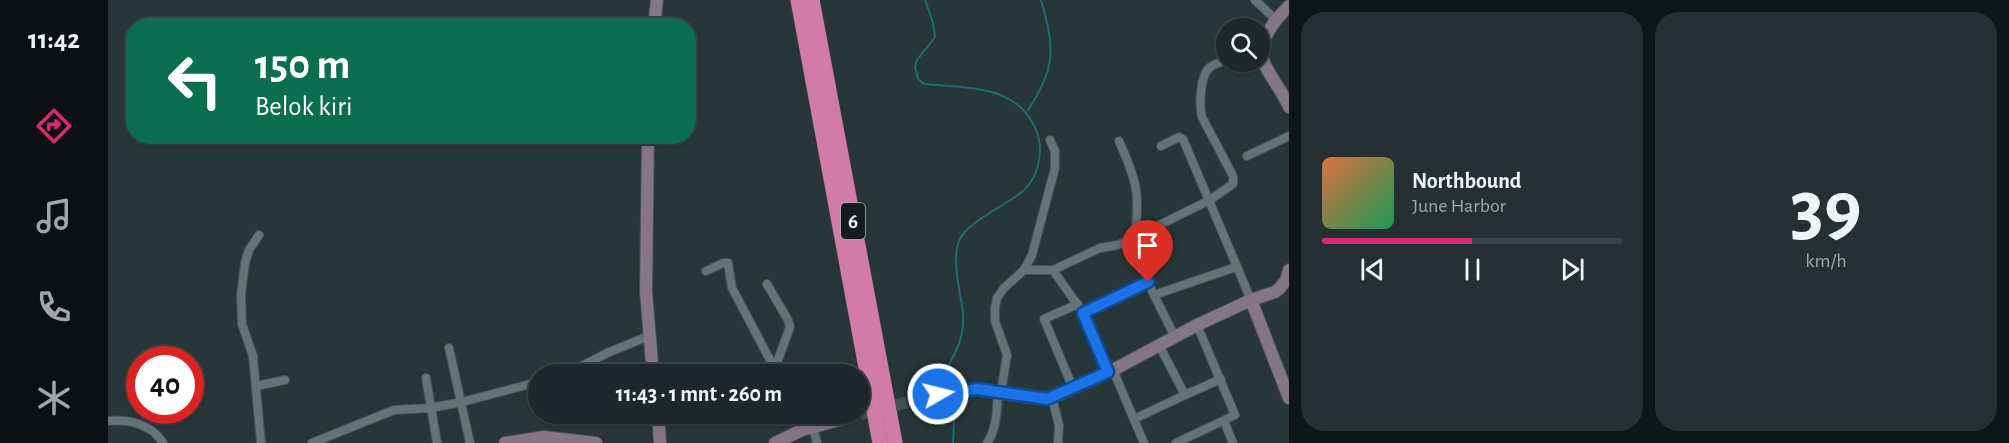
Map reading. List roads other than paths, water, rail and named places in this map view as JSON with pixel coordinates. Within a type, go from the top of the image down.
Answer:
[{"type":"highway","name":"6","points":[[798,0],[880,443]]},
{"type":"highway","name":"6","points":[[812,0],[895,443]]},
{"type":"street","points":[[655,18],[657,0]]},
{"type":"street","points":[[1255,0],[1276,20]]},
{"type":"street","points":[[1270,30],[1289,6]]},
{"type":"street","points":[[1024,270],[1053,270],[1100,248],[1118,245],[1208,201],[1231,186],[1233,176],[1201,114],[1203,77],[1210,67],[1216,65]]},
{"type":"street","points":[[1269,72],[1289,107]]},
{"type":"street","points":[[1247,156],[1289,136]]},
{"type":"street","points":[[1161,146],[1179,138],[1183,139],[1259,318],[1289,398]]},
{"type":"street","points":[[987,443],[992,436],[995,423],[1007,355],[995,321],[995,307],[997,298],[1004,288],[1024,270],[1032,255],[1055,168],[1055,151],[1050,140]]},
{"type":"street","points":[[1119,141],[1135,181],[1139,235],[1159,262]]},
{"type":"street","points":[[648,144],[646,292],[652,364]]},
{"type":"street","points":[[259,235],[249,250],[245,263],[241,294],[242,324],[253,356],[261,443]]},
{"type":"street","points":[[706,271],[728,263],[732,288],[773,364]]},
{"type":"street","points":[[1154,295],[1236,267]]},
{"type":"street","points":[[1053,270],[1083,313],[1144,443]]},
{"type":"street","points":[[938,394],[983,389],[1028,397],[1052,398],[1110,371],[1197,325],[1275,291],[1286,280],[1289,270]]},
{"type":"street","points":[[1083,313],[1146,281],[1175,337]]},
{"type":"street","points":[[768,285],[790,327],[779,364]]},
{"type":"street","points":[[1259,318],[1275,291]]},
{"type":"street","points":[[1073,388],[1044,319],[1078,304]]},
{"type":"street","points":[[1176,443],[1234,417],[1235,413],[1197,325]]},
{"type":"street","points":[[585,364],[607,352],[649,336]]},
{"type":"street","points":[[1160,345],[1185,395]]},
{"type":"street","points":[[449,348],[470,443]]},
{"type":"street","points":[[426,378],[437,443]]},
{"type":"street","points":[[1134,419],[1221,379]]},
{"type":"street","points":[[256,386],[285,380]]},
{"type":"street","points":[[312,443],[394,410],[430,408],[462,402],[528,385]]},
{"type":"street","points":[[1052,398],[1059,425],[1058,443]]},
{"type":"street","points":[[108,421],[141,425],[155,432],[163,443]]},
{"type":"street","points":[[1224,421],[1233,443]]},
{"type":"street","points":[[659,424],[660,443]]},
{"type":"street","points":[[803,424],[818,443]]},
{"type":"street","points":[[775,443],[825,424]]},
{"type":"street","points":[[505,443],[545,440],[596,443]]},
{"type":"waterway","points":[[925,0],[935,37],[917,60],[915,66],[918,79],[924,84],[986,90],[1013,101],[1033,124],[1040,147],[1037,168],[1027,187],[970,227],[959,241],[956,267],[963,319],[960,339],[949,364],[954,388]]},
{"type":"waterway","points":[[1028,110],[1044,82],[1050,57],[1049,32],[1041,0]]},
{"type":"waterway","points":[[953,443],[955,396]]},
{"type":"tunnel","points":[[870,412],[938,394]]}]
